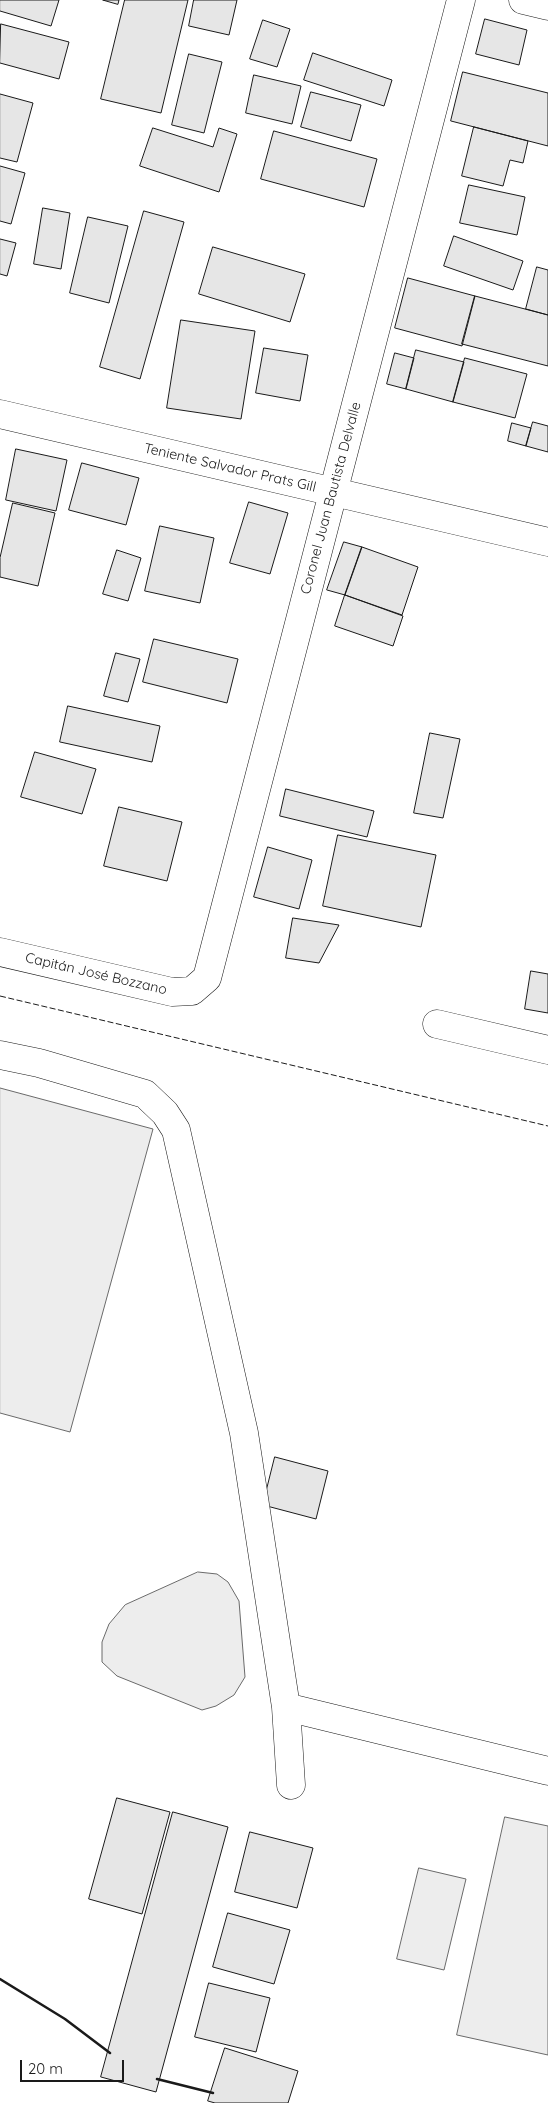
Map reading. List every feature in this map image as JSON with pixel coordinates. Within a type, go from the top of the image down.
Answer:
[{"type":"street","name":"Coronel Juan Bautista Delvalle","points":[[192,991],[207,978],[461,0]]},
{"type":"street","points":[[523,0],[548,6]]},
{"type":"street","name":"Teniente Salvador Prats Gill","points":[[0,414],[548,542]]},
{"type":"street","name":"Capitán José Bozzano","points":[[0,952],[172,992],[192,991]]},
{"type":"street","points":[[437,1024],[548,1050]]},
{"type":"street","points":[[0,1055],[39,1063],[145,1094],[164,1113],[176,1130],[244,1433],[286,1707],[291,1784]]},
{"type":"street","points":[[286,1707],[548,1771]]},
{"type":"shaded area","points":[[0,1088],[153,1129],[70,1432],[0,1413]]},
{"type":"shaded area","points":[[198,1572],[217,1574],[228,1582],[239,1601],[245,1677],[234,1695],[216,1706],[202,1710],[117,1676],[102,1662],[102,1642],[109,1624],[125,1605]]},
{"type":"shaded area","points":[[505,1817],[548,1826],[548,2055],[457,2035]]},
{"type":"shaded area","points":[[419,1868],[466,1879],[444,1970],[397,1959]]},
{"type":"building","points":[[0,0],[59,0],[51,26],[0,11]]},
{"type":"building","points":[[103,0],[119,0],[118,4]]},
{"type":"building","points":[[125,0],[188,0],[161,113],[101,99]]},
{"type":"building","points":[[194,0],[237,0],[229,35],[189,26]]},
{"type":"building","points":[[485,19],[527,30],[519,65],[476,54]]},
{"type":"building","points":[[263,20],[290,29],[277,67],[250,59]]},
{"type":"building","points":[[1,24],[69,42],[59,79],[0,63]]},
{"type":"building","points":[[313,53],[392,80],[384,106],[304,80]]},
{"type":"building","points":[[189,54],[222,62],[204,133],[172,125]]},
{"type":"building","points":[[463,72],[548,93],[548,146],[451,121]]},
{"type":"building","points":[[254,75],[301,86],[292,124],[246,113]]},
{"type":"building","points":[[311,92],[361,105],[351,141],[301,127]]},
{"type":"building","points":[[0,94],[33,103],[17,162],[0,158]]},
{"type":"building","points":[[474,127],[528,141],[523,163],[510,160],[503,186],[462,176]]},
{"type":"building","points":[[153,128],[213,147],[219,128],[237,134],[219,192],[140,166]]},
{"type":"building","points":[[274,131],[377,159],[364,207],[261,179]]},
{"type":"building","points":[[0,166],[25,173],[11,224],[0,221]]},
{"type":"building","points":[[469,185],[525,197],[517,235],[460,223]]},
{"type":"building","points":[[43,208],[70,213],[61,269],[34,264]]},
{"type":"building","points":[[144,211],[184,222],[140,379],[100,367]]},
{"type":"building","points":[[88,217],[128,226],[109,303],[70,293]]},
{"type":"building","points":[[454,236],[523,261],[513,290],[444,266]]},
{"type":"building","points":[[0,239],[16,243],[7,276],[0,274]]},
{"type":"building","points":[[213,247],[305,274],[290,322],[199,294]]},
{"type":"building","points":[[537,267],[548,270],[548,315],[526,309]]},
{"type":"building","points":[[408,278],[475,296],[462,346],[395,328]]},
{"type":"building","points":[[475,296],[548,315],[548,366],[462,344]]},
{"type":"building","points":[[181,320],[255,331],[241,419],[167,408]]},
{"type":"building","points":[[264,348],[308,355],[300,401],[256,393]]},
{"type":"building","points":[[416,350],[464,362],[453,402],[406,389]]},
{"type":"building","points":[[395,353],[414,358],[406,389],[387,384]]},
{"type":"building","points":[[465,358],[527,374],[515,418],[453,402]]},
{"type":"building","points":[[533,422],[548,426],[548,452],[526,446]]},
{"type":"building","points":[[512,423],[531,428],[526,446],[508,441]]},
{"type":"building","points":[[16,449],[67,460],[56,511],[6,500]]},
{"type":"building","points":[[82,463],[139,478],[126,525],[69,510]]},
{"type":"building","points":[[249,502],[288,513],[270,574],[230,563]]},
{"type":"building","points":[[13,503],[55,513],[38,586],[0,577],[0,558]]},
{"type":"building","points":[[160,526],[214,538],[200,603],[145,591]]},
{"type":"building","points":[[344,542],[362,547],[345,595],[327,590]]},
{"type":"building","points":[[362,547],[418,567],[402,615],[345,595]]},
{"type":"building","points":[[117,550],[141,558],[128,601],[103,594]]},
{"type":"building","points":[[345,595],[403,616],[393,646],[335,626]]},
{"type":"building","points":[[154,639],[238,659],[227,703],[143,682]]},
{"type":"building","points":[[116,653],[140,659],[128,702],[104,696]]},
{"type":"building","points":[[68,706],[160,726],[152,762],[60,742]]},
{"type":"building","points":[[430,733],[460,739],[443,818],[414,813]]},
{"type":"building","points":[[35,752],[96,769],[82,814],[21,797]]},
{"type":"building","points":[[286,789],[374,811],[367,837],[280,816]]},
{"type":"building","points":[[119,807],[182,822],[167,881],[104,866]]},
{"type":"building","points":[[338,835],[436,855],[421,927],[323,906]]},
{"type":"building","points":[[268,847],[312,860],[299,909],[254,897]]},
{"type":"building","points":[[293,918],[339,925],[319,963],[286,958]]},
{"type":"building","points":[[531,971],[548,974],[548,1013],[525,1009]]},
{"type":"building","points":[[275,1457],[328,1471],[316,1519],[263,1505]]},
{"type":"building","points":[[117,1798],[170,1812],[142,1914],[89,1899]]},
{"type":"building","points":[[173,1812],[228,1827],[156,2092],[101,2077]]},
{"type":"building","points":[[250,1832],[313,1848],[297,1908],[235,1892]]},
{"type":"building","points":[[228,1913],[290,1930],[274,1984],[213,1967]]},
{"type":"building","points":[[209,1983],[270,1998],[256,2052],[195,2037]]},
{"type":"building","points":[[225,2048],[298,2071],[288,2103],[215,2103],[208,2101]]},
{"type":"fence","points":[[0,996],[548,1126]]},
{"type":"wall","points":[[0,1979],[65,2019],[110,2053]]},
{"type":"wall","points":[[157,2079],[213,2093]]}]
